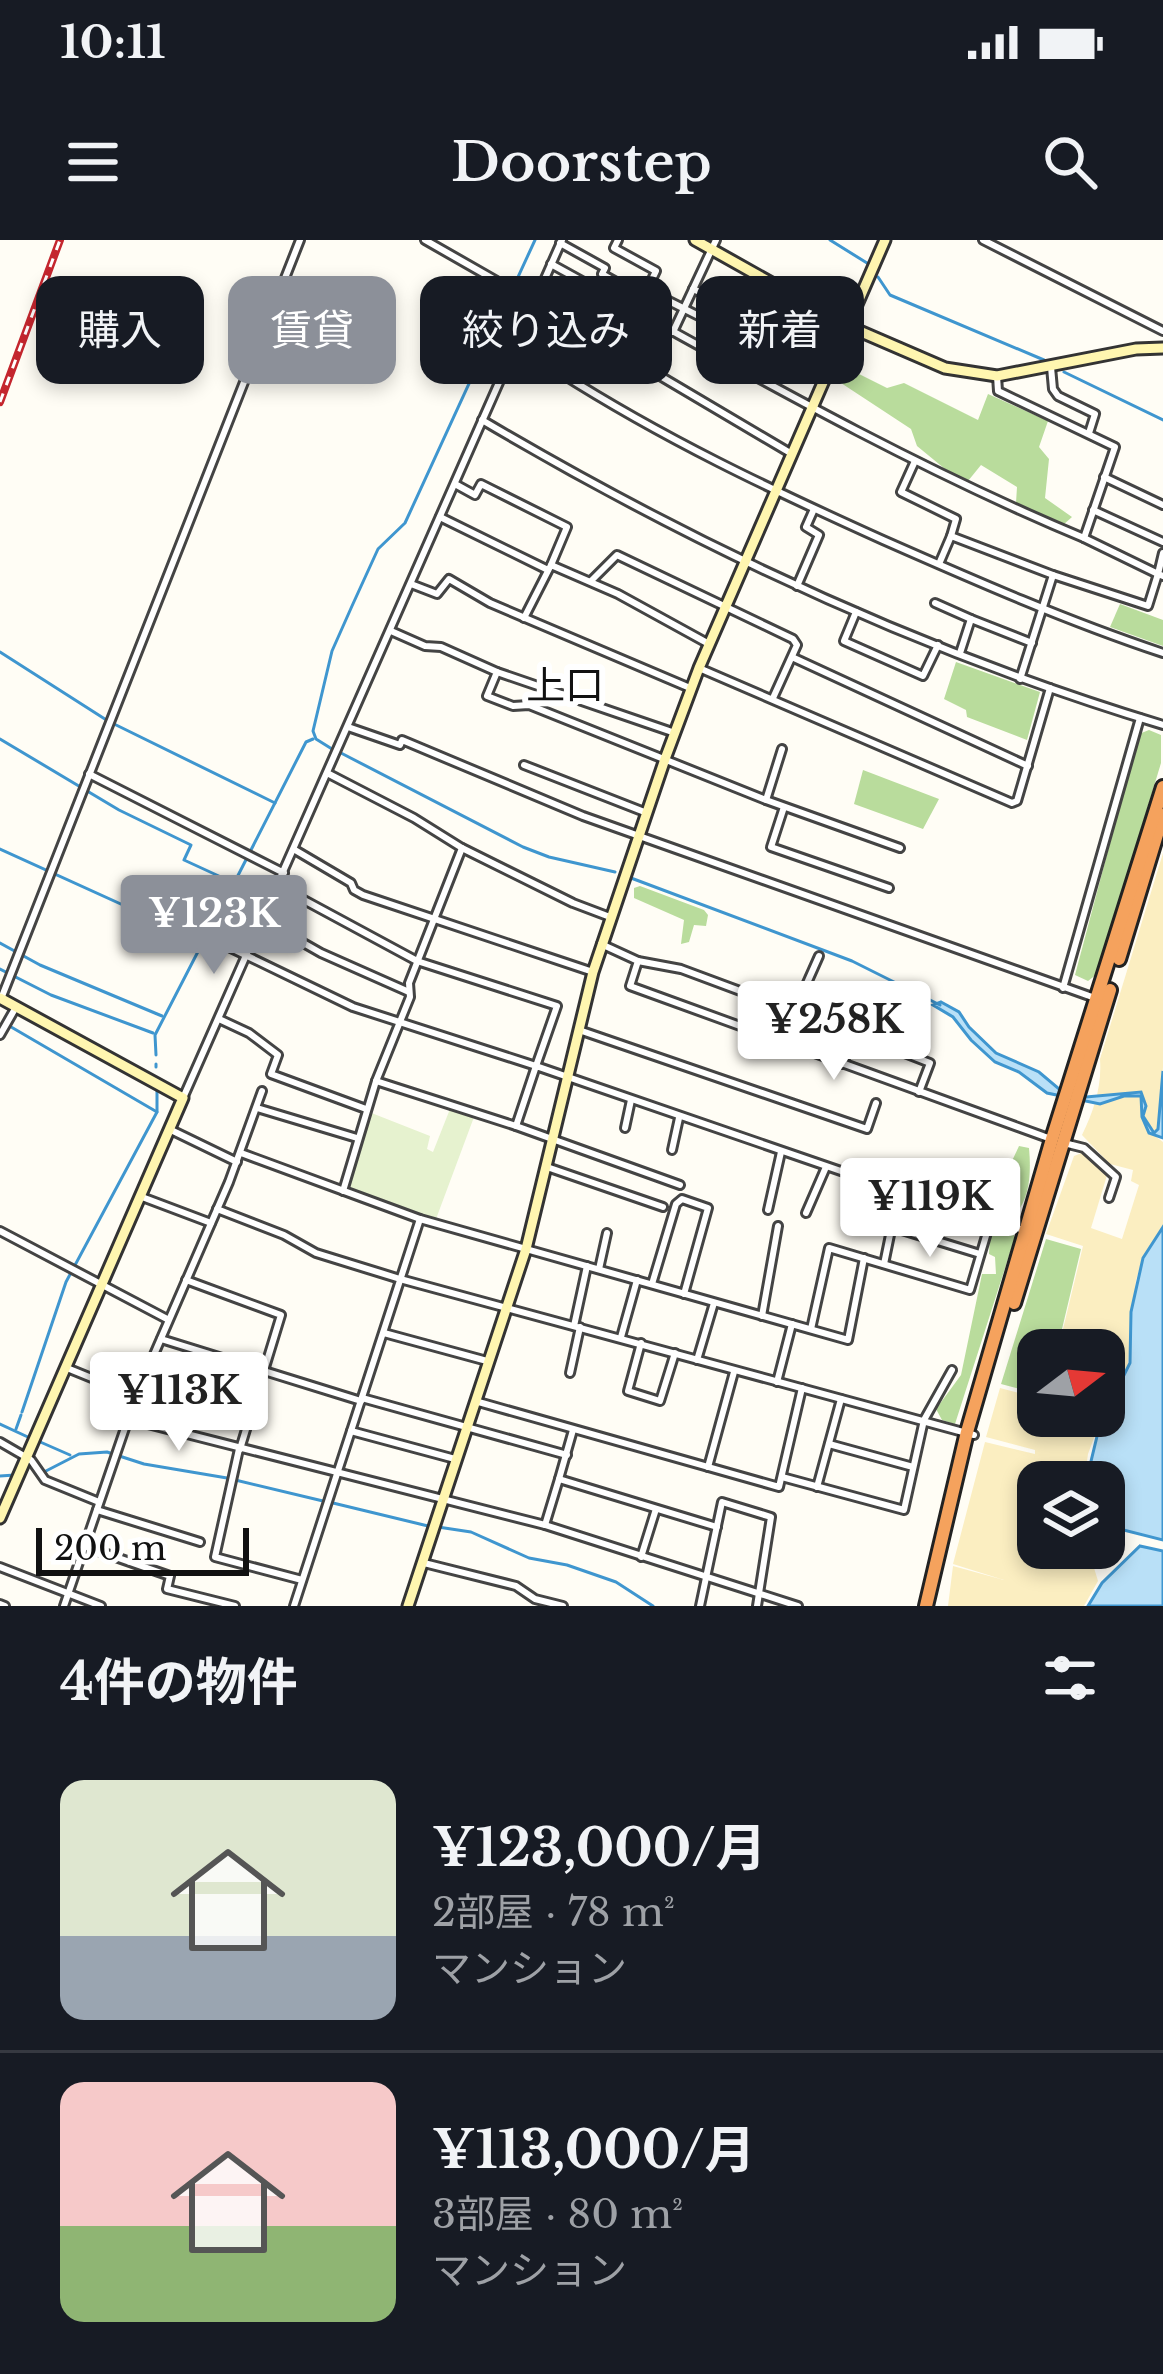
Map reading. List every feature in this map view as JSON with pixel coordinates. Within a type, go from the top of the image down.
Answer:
[{"type":"highway","points":[[1072,1097],[1163,787]]},
{"type":"highway","points":[[970,1434],[1163,815]]},
{"type":"highway","points":[[930,1606],[970,1434],[1058,1141]]},
{"type":"street","points":[[183,1098],[1,999],[300,240]]},
{"type":"street","points":[[424,240],[487,276]]},
{"type":"street","points":[[617,240],[614,248],[656,271],[654,276]]},
{"type":"street","points":[[695,240],[713,244],[766,276]]},
{"type":"street","points":[[864,293],[886,240]]},
{"type":"street","points":[[983,240],[1163,331]]},
{"type":"street","points":[[546,276],[561,242],[605,268],[606,276]]},
{"type":"street","points":[[673,332],[713,244]]},
{"type":"street","points":[[551,264],[984,497],[1160,575]]},
{"type":"street","points":[[672,304],[696,316]]},
{"type":"street","points":[[864,333],[945,368],[997,376],[1163,348]]},
{"type":"street","points":[[1051,367],[1058,396],[1096,415],[1089,433]]},
{"type":"street","points":[[997,376],[998,391],[1115,447],[1084,538]]},
{"type":"street","points":[[0,1518],[498,384]]},
{"type":"street","points":[[579,384],[716,464],[776,493],[1042,610],[1163,653]]},
{"type":"street","points":[[672,384],[793,455]]},
{"type":"street","points":[[411,1605],[526,1249],[592,972],[610,917],[690,688],[824,384]]},
{"type":"street","points":[[482,420],[677,530],[796,586],[1020,679],[1163,725]]},
{"type":"street","points":[[915,461],[901,492],[956,519],[939,564]]},
{"type":"street","points":[[1105,477],[1163,505]]},
{"type":"street","points":[[454,484],[475,495],[481,484],[567,527],[524,617]]},
{"type":"street","points":[[796,586],[819,535],[806,527],[814,509]]},
{"type":"street","points":[[1093,511],[1163,542]]},
{"type":"street","points":[[440,518],[591,581],[710,644]]},
{"type":"street","points":[[951,536],[1148,606],[1163,553]]},
{"type":"street","points":[[591,581],[617,555],[793,639],[794,658],[773,698]]},
{"type":"street","points":[[1020,679],[1053,575]]},
{"type":"street","points":[[411,584],[437,594],[449,579],[524,617],[690,688]]},
{"type":"street","points":[[935,603],[1032,643]]},
{"type":"street","points":[[856,612],[844,641],[923,676],[938,644]]},
{"type":"street","points":[[960,653],[971,619]]},
{"type":"street","points":[[391,631],[675,733]]},
{"type":"street","points":[[794,658],[1028,766]]},
{"type":"street","points":[[699,668],[1012,803],[1017,801],[1050,688]]},
{"type":"street","points":[[497,672],[488,696],[513,706],[529,706],[900,848]]},
{"type":"street","points":[[1063,988],[1140,718]]},
{"type":"street","points":[[348,727],[400,745],[402,740],[420,745],[480,775],[1098,999]]},
{"type":"street","points":[[766,800],[782,749]]},
{"type":"street","points":[[524,765],[647,812]]},
{"type":"street","points":[[89,773],[284,874]]},
{"type":"street","points":[[327,773],[462,848],[610,917]]},
{"type":"street","points":[[784,807],[771,847],[889,888]]},
{"type":"street","points":[[343,1191],[366,1109],[401,1023],[417,961],[462,848]]},
{"type":"street","points":[[295,850],[354,890],[592,972]]},
{"type":"street","points":[[278,886],[417,961],[557,1006],[516,1126]]},
{"type":"street","points":[[409,992],[321,952],[228,898],[208,938],[323,994],[401,1023],[1027,1232]]},
{"type":"street","points":[[601,944],[638,961],[681,969],[795,1010],[930,1064],[919,1092]]},
{"type":"street","points":[[795,1010],[819,956]]},
{"type":"street","points":[[638,961],[630,986],[1084,1148],[1116,1177],[1109,1198]]},
{"type":"street","points":[[0,1035],[16,1007]]},
{"type":"street","points":[[219,1019],[278,1055],[271,1074],[366,1109]]},
{"type":"street","points":[[579,1030],[867,1130],[876,1103]]},
{"type":"street","points":[[843,1064],[853,1033]]},
{"type":"street","points":[[376,1081],[680,1185]]},
{"type":"street","points":[[64,1606],[136,1396],[241,1153],[262,1091]]},
{"type":"street","points":[[625,1128],[631,1100]]},
{"type":"street","points":[[257,1108],[357,1138]]},
{"type":"street","points":[[672,1150],[680,1117]]},
{"type":"street","points":[[171,1130],[237,1162]]},
{"type":"street","points":[[768,1210],[782,1152]]},
{"type":"street","points":[[241,1153],[420,1219],[848,1340],[864,1258]]},
{"type":"street","points":[[548,1167],[663,1207]]},
{"type":"street","points":[[806,1213],[826,1167]]},
{"type":"street","points":[[884,1264],[899,1191]]},
{"type":"street","points":[[142,1197],[211,1223]]},
{"type":"street","points":[[652,1284],[676,1204],[682,1199],[708,1208],[684,1294]]},
{"type":"street","points":[[217,1209],[316,1253],[400,1279],[970,1434]]},
{"type":"street","points":[[294,1606],[420,1219]]},
{"type":"street","points":[[811,1329],[829,1248],[970,1290],[991,1220]]},
{"type":"street","points":[[762,1316],[778,1226]]},
{"type":"street","points":[[892,1227],[980,1254]]},
{"type":"street","points":[[0,1231],[168,1319]]},
{"type":"street","points":[[599,1270],[608,1233]]},
{"type":"street","points":[[570,1373],[587,1266]]},
{"type":"street","points":[[185,1280],[281,1315],[240,1449],[215,1557],[302,1580]]},
{"type":"street","points":[[621,1337],[637,1280]]},
{"type":"street","points":[[697,1360],[714,1303]]},
{"type":"street","points":[[777,1382],[792,1324]]},
{"type":"street","points":[[384,1333],[487,1361]]},
{"type":"street","points":[[161,1339],[567,1455]]},
{"type":"street","points":[[640,1342],[628,1391],[660,1401],[675,1353]]},
{"type":"street","points":[[66,1367],[136,1396]]},
{"type":"street","points":[[782,1477],[904,1510],[924,1420],[952,1370]]},
{"type":"street","points":[[708,1467],[734,1371]]},
{"type":"street","points":[[474,1401],[779,1486],[802,1388]]},
{"type":"street","points":[[817,1487],[841,1399]]},
{"type":"street","points":[[128,1419],[545,1525],[798,1606]]},
{"type":"street","points":[[545,1525],[574,1429]]},
{"type":"street","points":[[351,1431],[455,1459]]},
{"type":"street","points":[[0,1442],[27,1457],[45,1480],[98,1506],[200,1542]]},
{"type":"street","points":[[829,1444],[913,1467]]},
{"type":"street","points":[[559,1479],[717,1526]]},
{"type":"street","points":[[700,1606],[722,1502],[771,1517],[757,1606]]},
{"type":"street","points":[[641,1557],[656,1509]]},
{"type":"street","points":[[84,1546],[170,1576],[167,1588],[235,1606]]},
{"type":"street","points":[[422,1562],[516,1586],[535,1599],[563,1606]]},
{"type":"street","points":[[0,1568],[101,1606]]},
{"type":"green space","points":[[864,376],[887,388],[904,383],[978,420],[988,394],[1048,421],[1039,447],[1049,459],[1045,498],[1072,517],[1063,525],[1016,503],[1017,487],[981,465],[968,481],[945,469],[917,446],[911,429],[843,384],[864,384]]},
{"type":"green space","points":[[1120,604],[1163,620],[1163,646],[1110,627]]},
{"type":"green space","points":[[956,662],[1040,692],[1027,740],[967,717],[966,710],[944,699]]},
{"type":"green space","points":[[1149,730],[1161,735],[1161,763],[1097,974],[1088,981],[1075,975],[1139,734]]},
{"type":"green space","points":[[863,770],[939,799],[923,829],[854,804]]},
{"type":"green space","points":[[640,886],[704,910],[706,926],[694,925],[689,942],[681,944],[684,920],[634,898],[634,888]]},
{"type":"green space","points":[[450,1109],[474,1117],[436,1219],[350,1191],[347,1184],[369,1112],[430,1136],[427,1149],[433,1152]]},
{"type":"green space","points":[[1019,1146],[1029,1148],[1029,1176],[1023,1204],[1011,1218],[1002,1215],[1011,1163]]},
{"type":"green space","points":[[997,1228],[1015,1237],[955,1424],[942,1420],[936,1409],[961,1375],[982,1274],[996,1274],[995,1257],[989,1254],[990,1236]]},
{"type":"green space","points":[[1046,1239],[1081,1249],[1062,1329],[1018,1329]]},
{"type":"green space","points":[[1017,1332],[1017,1388],[1001,1384]]},
{"type":"sand","points":[[1163,853],[1163,1067],[1158,1130],[1148,1131],[1163,1142],[1163,1226],[1136,1280],[1125,1376],[1125,1329],[1063,1329],[1083,1246],[1046,1234],[1074,1156],[1084,1152],[1108,1172],[1091,1228],[1122,1239],[1139,1185],[1131,1181],[1133,1170],[1110,1164],[1082,1135],[1096,1098],[1100,1059]]},
{"type":"sand","points":[[1000,1388],[1017,1392],[1017,1437],[1094,1437],[1087,1461],[1017,1461],[1017,1569],[1094,1569],[1098,1581],[1084,1606],[948,1606],[953,1566],[1004,1580],[953,1564],[985,1442],[1035,1454],[1035,1450],[986,1437]]},
{"type":"water","points":[[941,1002],[959,1012],[996,1053],[1039,1072],[1059,1089],[1086,1097],[1141,1092],[1146,1106],[1143,1116],[1154,1133],[1163,1071],[1163,1138],[1149,1133],[1142,1117],[1141,1096],[1100,1104],[1047,1093],[1019,1072],[995,1062],[953,1017],[933,1005]]},
{"type":"water","points":[[1163,1227],[1163,1540],[1125,1530],[1125,1461],[1091,1461],[1097,1437],[1125,1437],[1131,1312],[1143,1258]]},
{"type":"water","points":[[1140,1546],[1163,1551],[1163,1606],[1088,1606],[1102,1583],[1116,1569],[1125,1569],[1125,1561]]},
{"type":"waterway","points":[[332,749],[316,739],[313,731],[332,651],[378,549],[405,523],[535,240]]},
{"type":"waterway","points":[[830,240],[867,263]]},
{"type":"waterway","points":[[878,277],[890,295],[1044,360]]},
{"type":"waterway","points":[[1064,372],[1163,420]]},
{"type":"waterway","points":[[0,652],[108,721],[275,803]]},
{"type":"waterway","points":[[0,739],[119,810],[191,845],[184,860],[234,883]]},
{"type":"waterway","points":[[227,897],[306,742],[313,739]]},
{"type":"waterway","points":[[341,753],[523,847],[615,872]]},
{"type":"waterway","points":[[0,849],[200,940]]},
{"type":"waterway","points":[[631,878],[852,961],[940,1005]]},
{"type":"waterway","points":[[156,1055],[155,1035],[205,938]]},
{"type":"waterway","points":[[0,943],[40,965],[162,1016]]},
{"type":"waterway","points":[[0,969],[51,995],[153,1033]]},
{"type":"waterway","points":[[6,1024],[157,1112]]},
{"type":"waterway","points":[[22,1412],[66,1282],[157,1112],[157,1090]]},
{"type":"waterway","points":[[16,1429],[21,1415]]},
{"type":"waterway","points":[[0,1424],[30,1438]]},
{"type":"waterway","points":[[38,1441],[70,1455]]},
{"type":"waterway","points":[[44,1472],[79,1454],[107,1452],[323,1501]]},
{"type":"waterway","points":[[0,1476],[15,1475]]},
{"type":"waterway","points":[[333,1503],[428,1526]]},
{"type":"waterway","points":[[438,1527],[471,1532],[529,1558],[616,1582],[653,1606]]},
{"type":"railway","points":[[0,402],[60,240]]},
{"type":"district","name":"上口","points":[[565,685]]}]
